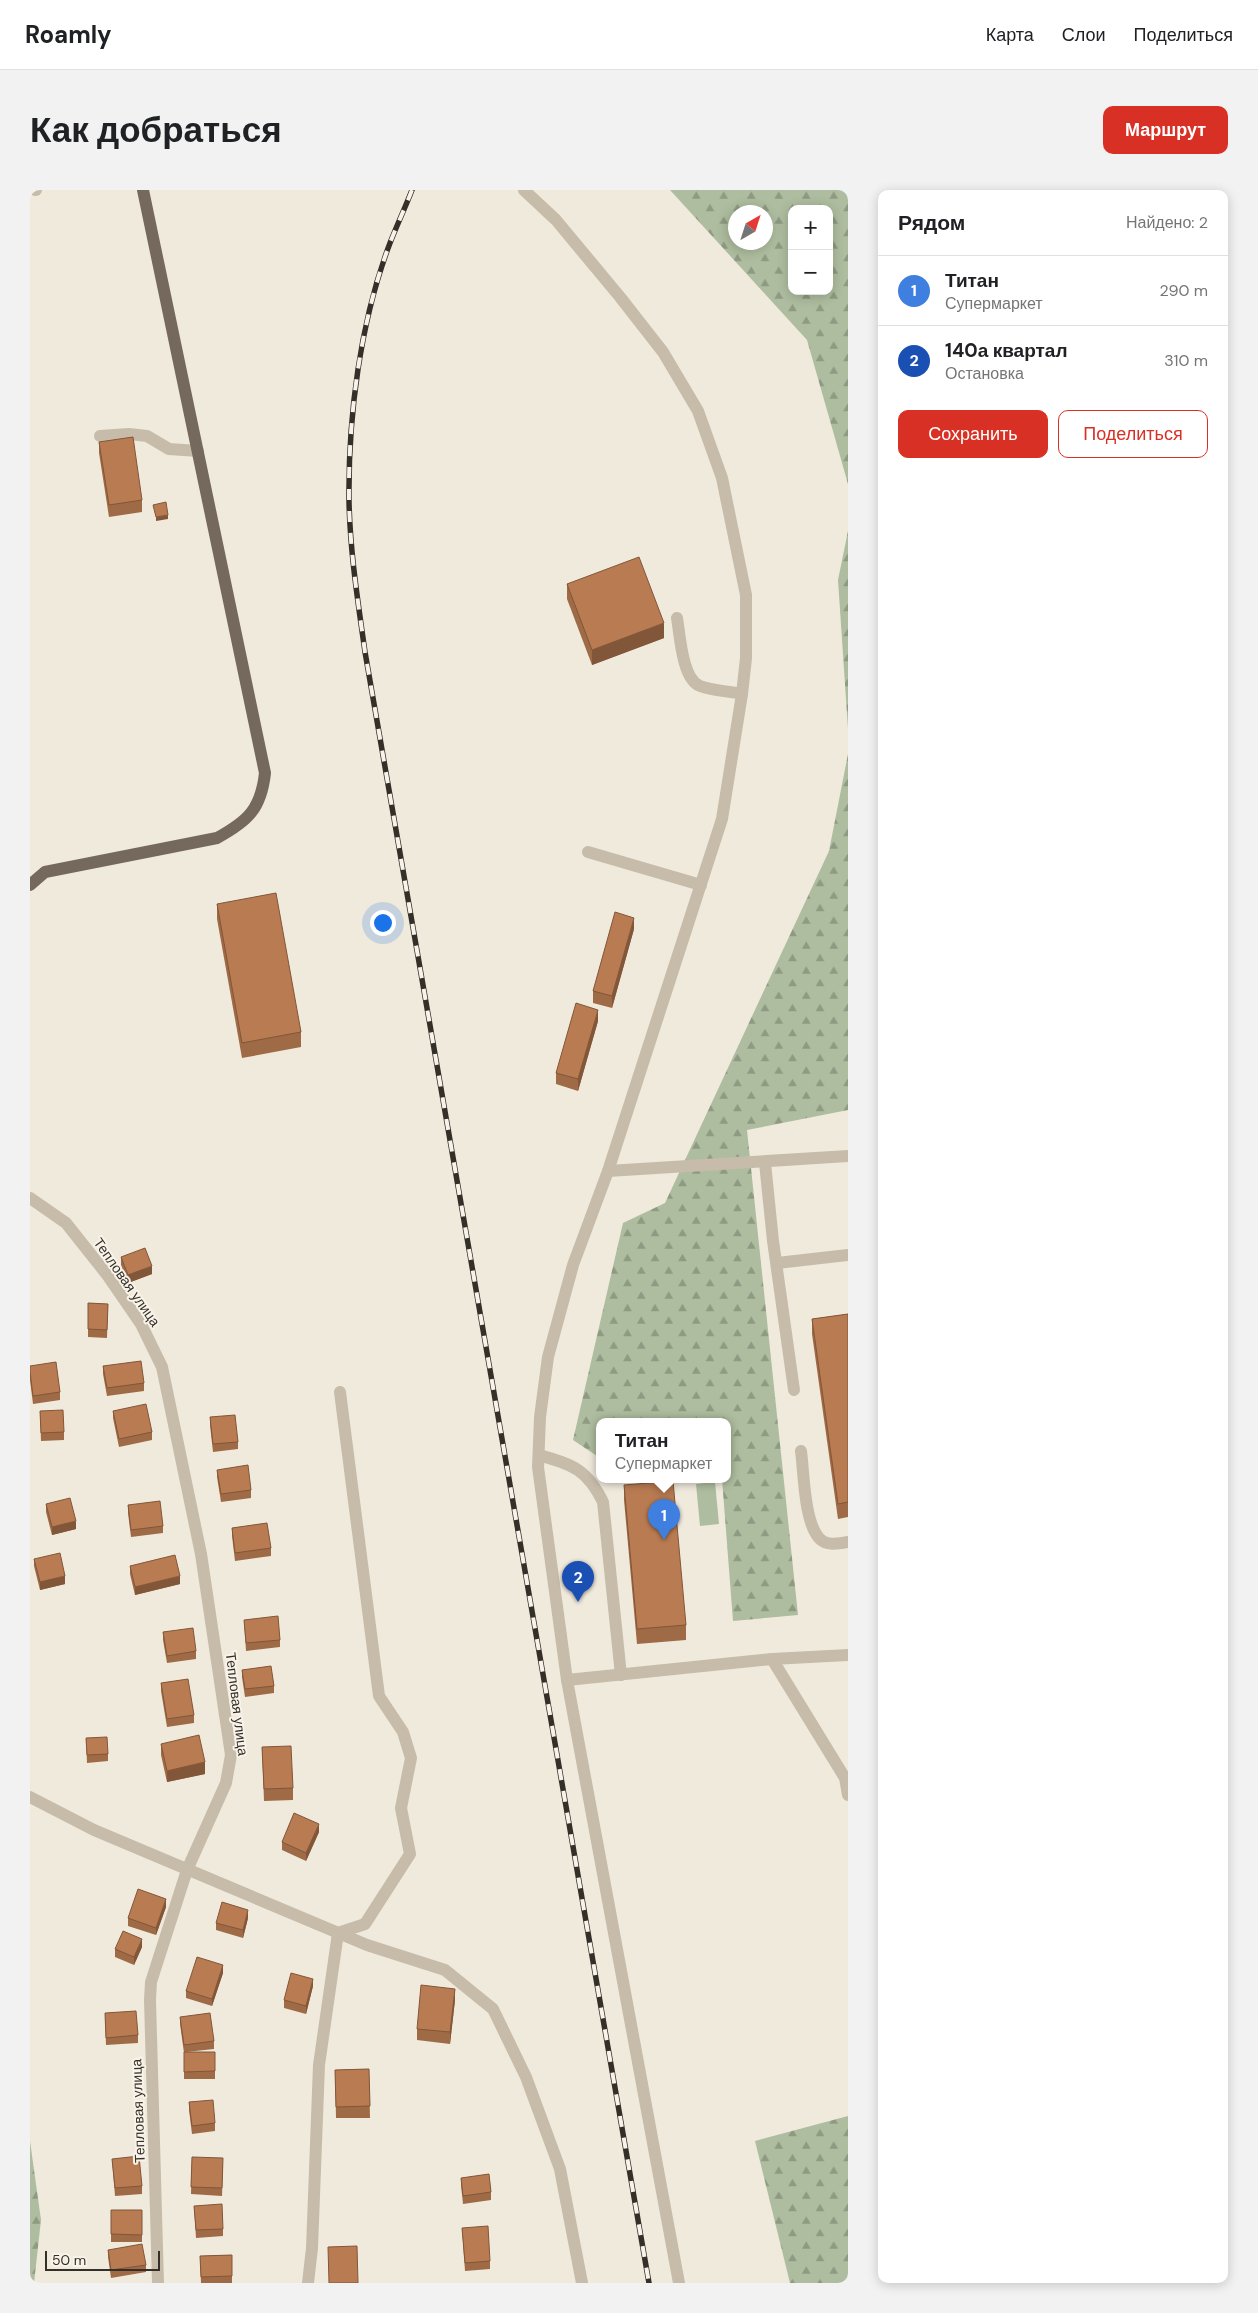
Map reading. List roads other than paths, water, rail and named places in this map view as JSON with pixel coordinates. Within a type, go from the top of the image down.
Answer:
[{"type":"main road","points":[[30,885],[45,872],[217,838],[240,825],[256,808],[263,791],[265,773],[143,190]]},
{"type":"street","points":[[524,190],[556,220],[620,297],[662,352],[698,411],[722,478],[746,595],[746,658],[722,819],[608,1171],[573,1265],[548,1356],[540,1417],[538,1455],[538,1467],[567,1680],[679,2283]]},
{"type":"street","points":[[100,436],[129,434],[147,436],[169,449],[198,451]]},
{"type":"street","points":[[677,618],[683,657],[690,677],[699,686],[742,694]]},
{"type":"street","points":[[588,852],[701,885]]},
{"type":"street","points":[[608,1171],[765,1163],[848,1156]]},
{"type":"street","points":[[765,1163],[773,1241],[794,1390]]},
{"type":"street","name":"Тепловая улица","points":[[30,1198],[66,1223],[108,1276],[141,1324],[162,1367],[201,1554],[231,1755],[226,1783],[187,1870],[156,1962],[150,2000],[158,2283]]},
{"type":"street","points":[[777,1263],[848,1255]]},
{"type":"street","points":[[338,1933],[365,1924],[410,1854],[401,1808],[411,1758],[403,1732],[379,1696],[340,1392]]},
{"type":"street","points":[[801,1450],[811,1525],[820,1539],[833,1544],[848,1542]]},
{"type":"street","points":[[538,1455],[571,1465],[594,1482],[604,1502],[621,1675]]},
{"type":"street","points":[[567,1680],[772,1659],[848,1655]]},
{"type":"street","points":[[772,1659],[845,1778],[848,1795]]},
{"type":"street","points":[[30,1797],[94,1830],[367,1946],[445,1970],[493,2009],[526,2077],[560,2169],[582,2283]]},
{"type":"street","points":[[308,2283],[312,2248],[319,2065],[338,1933]]},
{"type":"railway","points":[[412,190],[380,273],[371,305],[358,370],[349,469],[351,539],[355,577],[365,652],[649,2283]]},
{"type":"place","name":"Титан","points":[[664,1540]]},
{"type":"place","name":"140а квартал","points":[[578,1602]]}]
